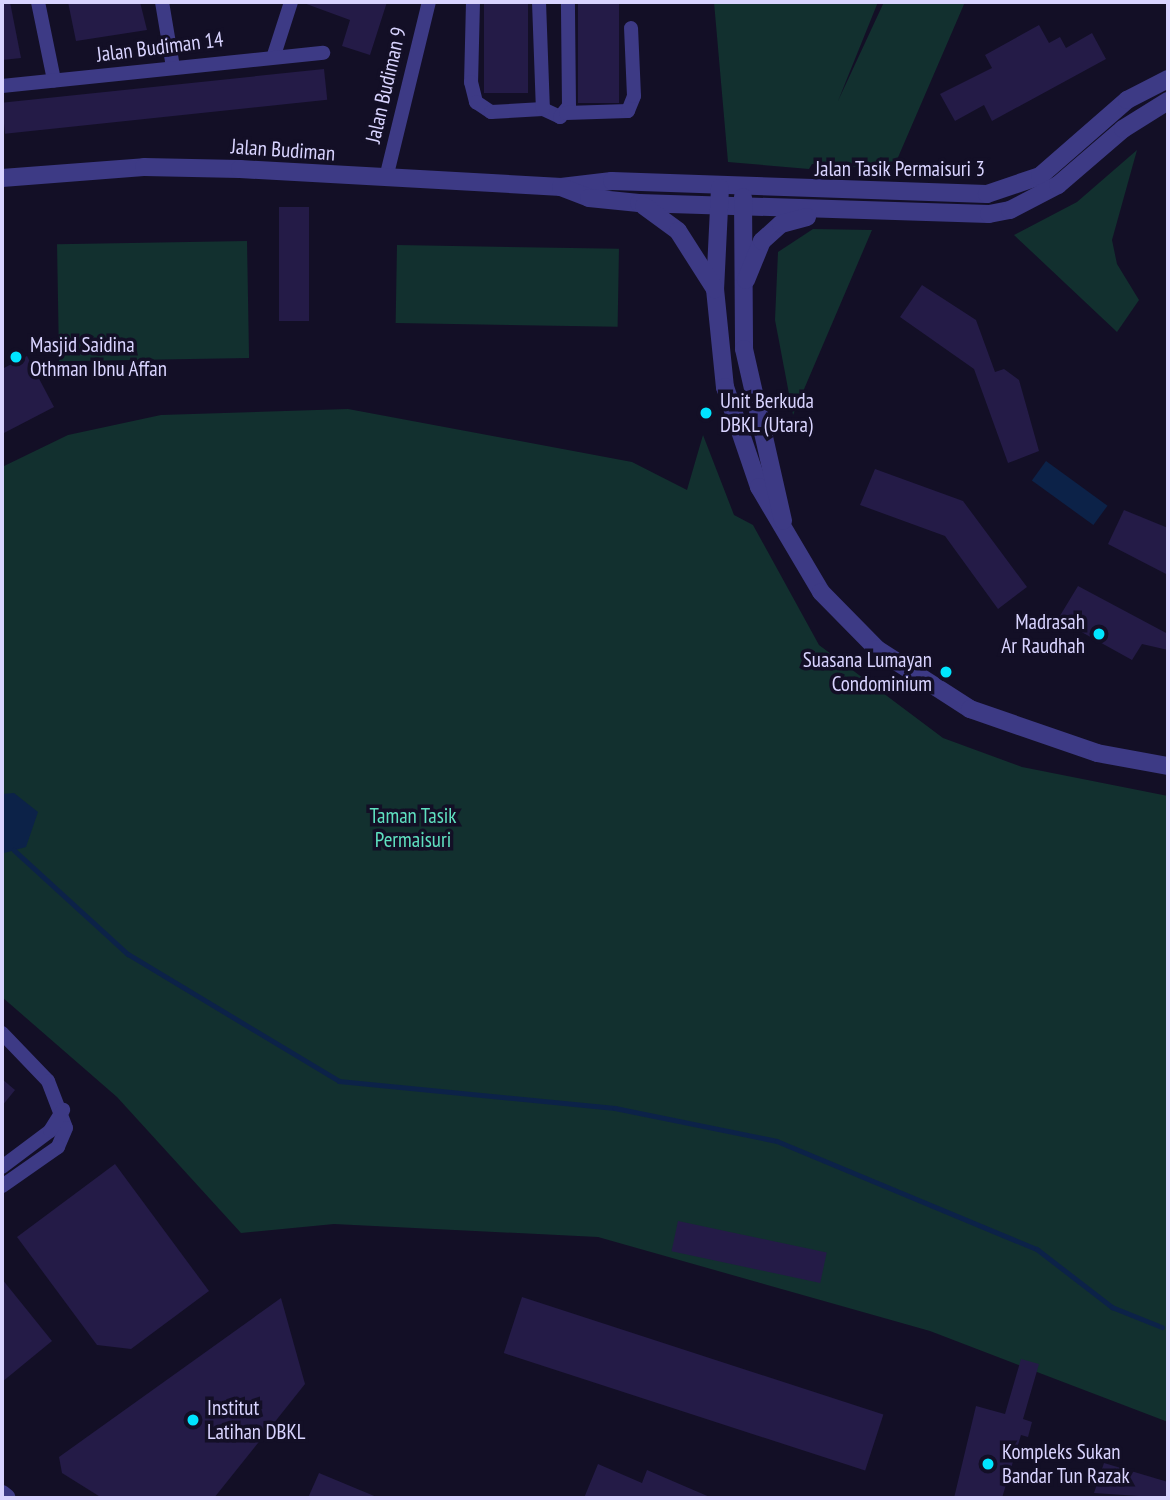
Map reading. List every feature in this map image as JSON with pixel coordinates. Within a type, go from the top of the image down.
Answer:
[{"type":"street","points":[[38,2],[54,80]]},
{"type":"street","points":[[162,2],[173,67]]},
{"type":"street","points":[[274,55],[291,2]]},
{"type":"street","name":"Jalan Budiman 9","points":[[386,178],[429,2]]},
{"type":"street","points":[[474,2],[471,82],[476,102],[502,113],[543,109],[554,117],[566,113],[628,111],[634,96],[631,28]]},
{"type":"street","points":[[539,2],[543,109]]},
{"type":"street","points":[[566,113],[568,2]]},
{"type":"street","name":"Jalan Budiman 14","points":[[2,86],[274,55],[323,53]]},
{"type":"street","name":"Jalan Tasik Permaisuri 3","points":[[720,188],[1005,191],[1040,176],[1127,100],[1168,79]]},
{"type":"street","name":"Jalan Tasik Permaisuri 3","points":[[719,207],[824,212],[1010,210],[1058,185],[1123,129],[1168,101]]},
{"type":"street","name":"Jalan Budiman","points":[[2,178],[144,167],[561,187],[612,180],[720,188]]},
{"type":"street","name":"Jalan Budiman","points":[[561,187],[589,198],[719,207]]},
{"type":"street","points":[[720,188],[715,289],[725,387],[759,487],[839,614],[938,692],[1012,728],[1168,766]]},
{"type":"street","points":[[743,190],[740,297],[744,349],[783,524]]},
{"type":"street","points":[[639,203],[678,231],[715,289]]},
{"type":"street","points":[[740,297],[762,241],[781,224],[824,212]]},
{"type":"street","points":[[2,1033],[48,1081],[63,1110],[66,1128],[58,1147],[2,1186]]},
{"type":"street","points":[[2,1167],[50,1131],[63,1110]]},
{"type":"street","points":[[2,1494],[8,1498]]},
{"type":"green space","points":[[714,2],[878,2],[838,101],[884,2],[965,2],[893,169],[812,164],[809,169],[728,162]]},
{"type":"green space","points":[[1137,150],[1112,240],[1117,264],[1139,300],[1117,332],[1014,235],[1077,202]]},
{"type":"green space","points":[[813,229],[872,230],[793,415],[775,320],[778,252]]},
{"type":"green space","points":[[247,241],[249,358],[59,361],[57,244]]},
{"type":"green space","points":[[397,245],[619,249],[618,327],[396,323]]},
{"type":"green space","name":"Taman Tasik Permaisuri","points":[[348,409],[632,462],[687,490],[703,435],[734,515],[753,525],[819,645],[943,738],[1022,767],[1168,796],[1168,1422],[930,1331],[598,1237],[334,1224],[241,1233],[117,1097],[2,997],[2,467],[68,435],[161,415]]},
{"type":"water","points":[[1046,461],[1107,506],[1093,525],[1032,480]]},
{"type":"water","points":[[14,793],[38,812],[26,847],[4,853],[2,794]]},
{"type":"building","points":[[2,2],[10,2],[21,58],[2,60]]},
{"type":"building","points":[[68,2],[140,2],[147,30],[76,41]]},
{"type":"building","points":[[301,2],[387,2],[370,55],[342,46],[350,20]]},
{"type":"building","points":[[484,2],[528,2],[528,93],[484,93]]},
{"type":"building","points":[[578,2],[619,2],[619,103],[578,103]]},
{"type":"building","points":[[1039,25],[1049,43],[1060,37],[1066,48],[1092,33],[1106,59],[992,121],[984,105],[955,121],[940,94],[992,68],[985,55]]},
{"type":"building","points":[[324,69],[327,100],[5,134],[2,103]]},
{"type":"building","points":[[279,207],[309,207],[309,321],[279,321]]},
{"type":"building","points":[[922,285],[976,320],[995,372],[1004,369],[1019,380],[1039,451],[1008,463],[974,369],[900,317]]},
{"type":"building","name":"Masjid Saidina Othman Ibnu Affan","points":[[27,356],[54,407],[2,434],[2,369]]},
{"type":"building","points":[[875,469],[963,501],[1027,587],[998,609],[945,536],[860,505]]},
{"type":"building","points":[[1124,510],[1168,528],[1168,575],[1108,544]]},
{"type":"building","points":[[1078,586],[1168,634],[1168,650],[1142,644],[1132,660],[1058,619]]},
{"type":"building","points":[[2,1079],[15,1090],[2,1106]]},
{"type":"building","points":[[115,1164],[209,1291],[131,1349],[97,1345],[17,1237]]},
{"type":"building","points":[[678,1221],[827,1253],[820,1283],[672,1251]]},
{"type":"building","points":[[2,1279],[52,1341],[2,1382]]},
{"type":"building","points":[[522,1297],[883,1414],[865,1471],[504,1353]]},
{"type":"building","name":"Institut Latihan DBKL","points":[[281,1298],[305,1384],[214,1498],[102,1498],[62,1473],[59,1457]]},
{"type":"building","name":"Kompleks Sukan Bandar Tun Razak","points":[[1021,1359],[1039,1364],[1023,1419],[1032,1422],[1028,1437],[1021,1435],[1002,1498],[954,1498],[976,1406],[1005,1414]]},
{"type":"building","points":[[1104,1463],[1168,1482],[1168,1498],[1094,1493]]},
{"type":"building","points":[[598,1464],[642,1483],[647,1470],[712,1498],[584,1498]]},
{"type":"building","points":[[319,1473],[379,1498],[308,1498]]},
{"type":"waterway","points":[[14,850],[128,954],[339,1081],[615,1108],[777,1141],[1037,1249],[1112,1307],[1162,1327]]},
{"type":"place","name":"Masjid Saidina Othman Ibnu Affan","points":[[16,357]]},
{"type":"place","name":"Unit Berkuda DBKL (Utara)","points":[[706,413]]},
{"type":"place","name":"Madrasah Ar Raudhah","points":[[1099,634]]},
{"type":"place","name":"Suasana Lumayan Condominium","points":[[946,672]]},
{"type":"place","name":"Institut Latihan DBKL","points":[[193,1420]]},
{"type":"place","name":"Kompleks Sukan Bandar Tun Razak","points":[[988,1464]]}]
